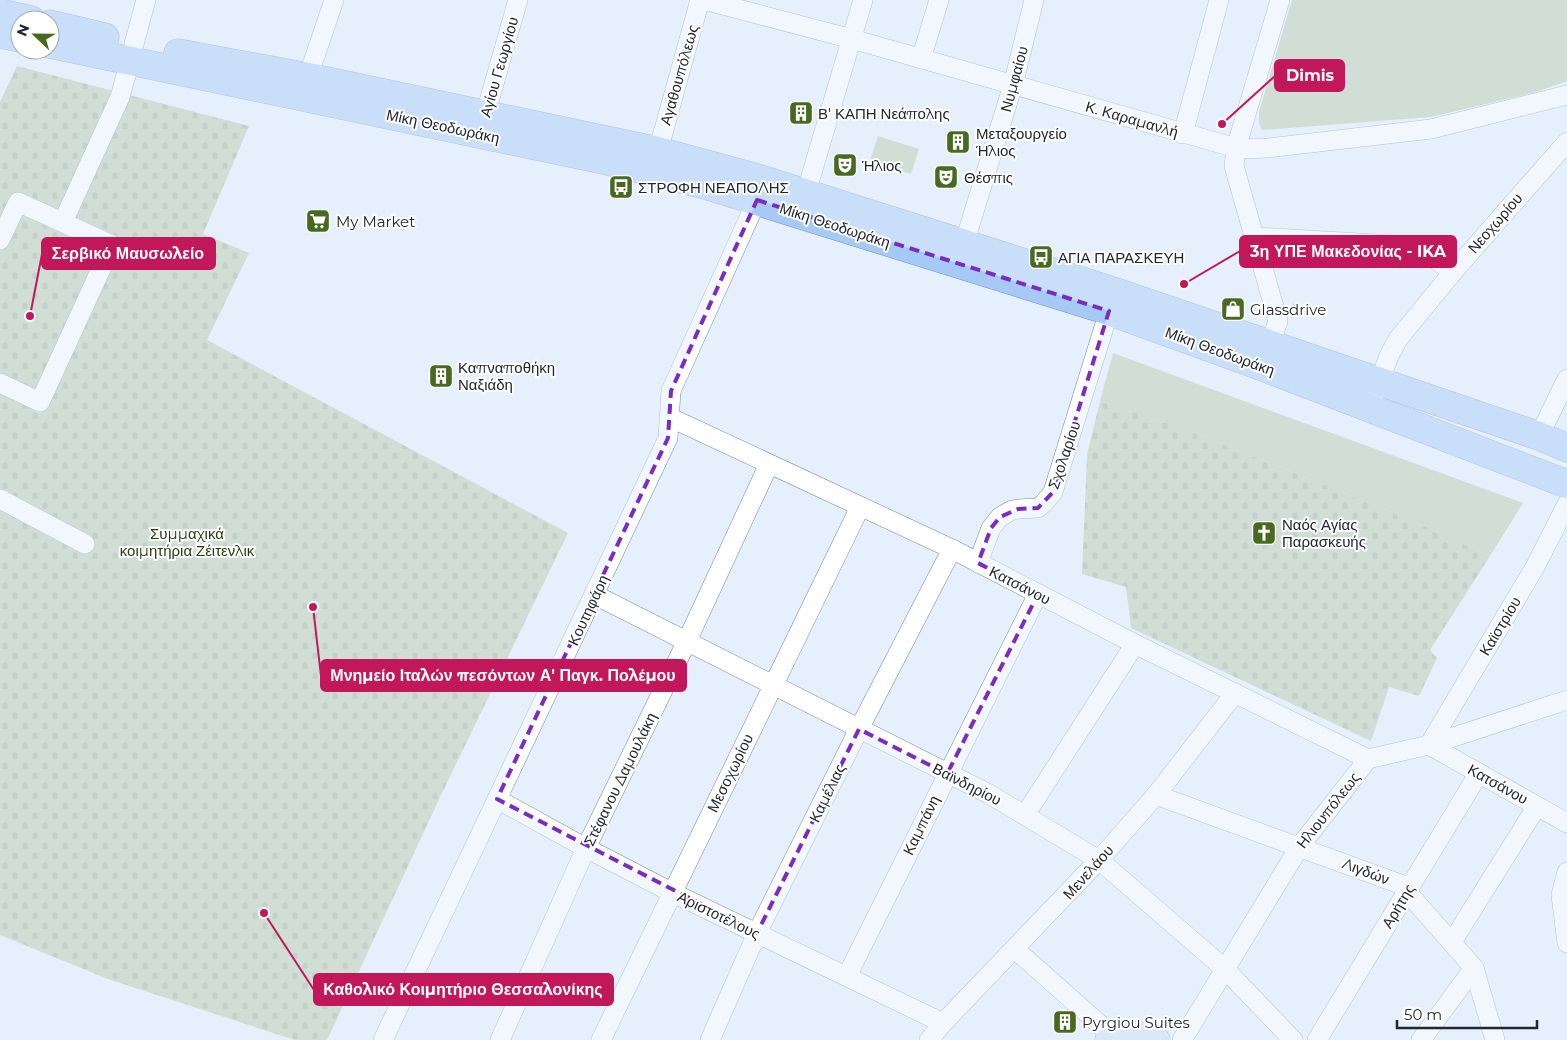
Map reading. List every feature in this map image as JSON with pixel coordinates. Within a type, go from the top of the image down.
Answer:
[{"type":"highway","name":"Μίκη Θεοδωράκη","points":[[60,28],[132,53],[483,124],[658,151],[806,192],[1113,291],[1539,436],[1567,448]]},
{"type":"highway","name":"Μίκη Θεοδωράκη","points":[[60,45],[308,77],[757,200],[1109,311],[1258,365],[1567,484]]},
{"type":"main road","points":[[1110,1039],[1122,1034],[1140,1034],[1158,1040]]},
{"type":"street","points":[[62,222],[120,97],[146,0]]},
{"type":"street","points":[[308,77],[334,0]]},
{"type":"street","name":"Αγίου Γεωργίου","points":[[483,124],[518,0]]},
{"type":"street","name":"Κ. Καραμανλή","points":[[702,0],[852,39],[1236,148],[1268,148],[1431,129],[1567,95]]},
{"type":"street","name":"Αγαθουπόλεως","points":[[658,151],[702,0]]},
{"type":"street","points":[[806,192],[863,0]]},
{"type":"street","points":[[922,59],[939,0]]},
{"type":"street","name":"Νυμφαίου","points":[[964,244],[1013,84],[1034,0]]},
{"type":"street","points":[[1183,134],[1220,0]]},
{"type":"street","points":[[1270,345],[1278,321],[1234,166],[1236,148],[1280,0]]},
{"type":"street","name":"Νεοχωρίου","points":[[1370,408],[1389,356],[1398,339],[1453,272],[1567,142]]},
{"type":"street","name":"Κουτηφάρη","points":[[383,1040],[668,438],[671,391],[757,200]]},
{"type":"street","points":[[0,240],[18,202],[112,245],[40,402],[0,383]]},
{"type":"street","points":[[1255,237],[1410,246],[1424,250],[1453,272]]},
{"type":"street","name":"Σχολαρίου","points":[[978,563],[991,528],[1000,518],[1018,508],[1038,508],[1044,504],[1053,492],[1109,311]]},
{"type":"street","points":[[1539,436],[1567,379]]},
{"type":"street","name":"Κατσάνου","points":[[669,417],[952,549],[1135,644],[1368,759]]},
{"type":"street","name":"Στέφανου Δαμουλάκη","points":[[500,1040],[586,848],[687,641],[769,464]]},
{"type":"street","points":[[0,499],[85,544]]},
{"type":"street","name":"Καϊστρίου","points":[[1429,745],[1535,567],[1567,504]]},
{"type":"street","name":"Μεσοχωρίου","points":[[601,1040],[671,892],[860,506]]},
{"type":"street","name":"Καμέλιας","points":[[710,1040],[757,934],[859,729],[952,549]]},
{"type":"street","name":"Καμπάνη","points":[[847,976],[1038,594]]},
{"type":"street","name":"Βαϊνδηρίου","points":[[595,595],[989,794],[1099,860],[1225,969],[1293,1040]]},
{"type":"street","points":[[1025,815],[1135,644]]},
{"type":"street","name":"Μενελάου","points":[[929,1040],[1099,860],[1156,795],[1235,693]]},
{"type":"street","name":"Ηλιουπόλεως","points":[[1182,1040],[1300,846],[1368,759],[1429,745],[1567,700]]},
{"type":"street","name":"Κατσάνου","points":[[1429,745],[1567,823]]},
{"type":"street","name":"Αρήτης","points":[[1318,1040],[1479,773]]},
{"type":"street","name":"Λιγδών","points":[[1156,795],[1397,883],[1407,891],[1475,970],[1495,1040]]},
{"type":"street","name":"Αριστοτέλους","points":[[498,799],[671,892],[943,1023]]},
{"type":"street","points":[[1452,942],[1537,806]]},
{"type":"street","points":[[1567,872],[1560,895],[1567,943]]},
{"type":"street","points":[[1016,950],[1110,1039]]},
{"type":"street","points":[[1420,1040],[1475,970]]},
{"type":"highlighted area","points":[[757,200],[1109,311],[1053,492],[1038,508],[1018,509],[1000,517],[991,528],[978,563],[1038,594],[947,774],[859,729],[757,933],[497,799],[668,438],[671,391]]},
{"type":"green space","points":[[1292,0],[1567,0],[1567,81],[1536,92],[1431,117],[1262,130],[1259,123],[1259,112]]},
{"type":"green space","name":"Συμμαχικά κοιμητήρια Ζέιτενλικ","points":[[17,66],[249,126],[203,234],[249,253],[207,340],[568,533],[442,793],[327,1040],[295,1040],[108,979],[0,935],[0,102]]},
{"type":"green space","points":[[878,136],[919,149],[911,174],[870,161]]},
{"type":"green space","points":[[1113,353],[1523,503],[1490,556],[1399,515],[1188,430],[1100,401]]},
{"type":"green space","points":[[1100,401],[1188,430],[1399,515],[1490,556],[1430,650],[1437,658],[1419,696],[1389,687],[1371,741],[1131,628],[1126,587],[1082,574],[1087,455]]},
{"type":"place","name":"Β' ΚΑΠΗ Νεάπολης","points":[[801,113]]},
{"type":"place","name":"Dimis","points":[[1222,124]]},
{"type":"place","name":"Μεταξουργείο Ήλιος","points":[[958,142]]},
{"type":"place","name":"Ήλιος","points":[[845,165]]},
{"type":"place","name":"Θέσπις","points":[[946,177]]},
{"type":"place","name":"ΣΤΡΟΦΗ ΝΕΑΠΟΛΗΣ","points":[[621,187]]},
{"type":"place","name":"My Market","points":[[318,221]]},
{"type":"place","name":"ΑΓΙΑ ΠΑΡΑΣΚΕΥΗ","points":[[1041,257]]},
{"type":"place","name":"3η ΥΠΕ Μακεδονίας - IKA","points":[[1184,284]]},
{"type":"place","name":"Glassdrive","points":[[1233,309]]},
{"type":"place","name":"Σερβικό Μαυσωλείο","points":[[30,316]]},
{"type":"place","name":"Καπναποθήκη Ναξιάδη","points":[[441,376]]},
{"type":"place","name":"Ναός Αγίας Παρασκευής","points":[[1264,533]]},
{"type":"place","name":"Μνημείο Ιταλών πεσόντων Α' Παγκ. Πολέμου","points":[[313,607]]},
{"type":"place","name":"Καθολικό Κοιμητήριο Θεσσαλονίκης","points":[[264,913]]},
{"type":"place","name":"Pyrgiou Suites","points":[[1065,1022]]}]
